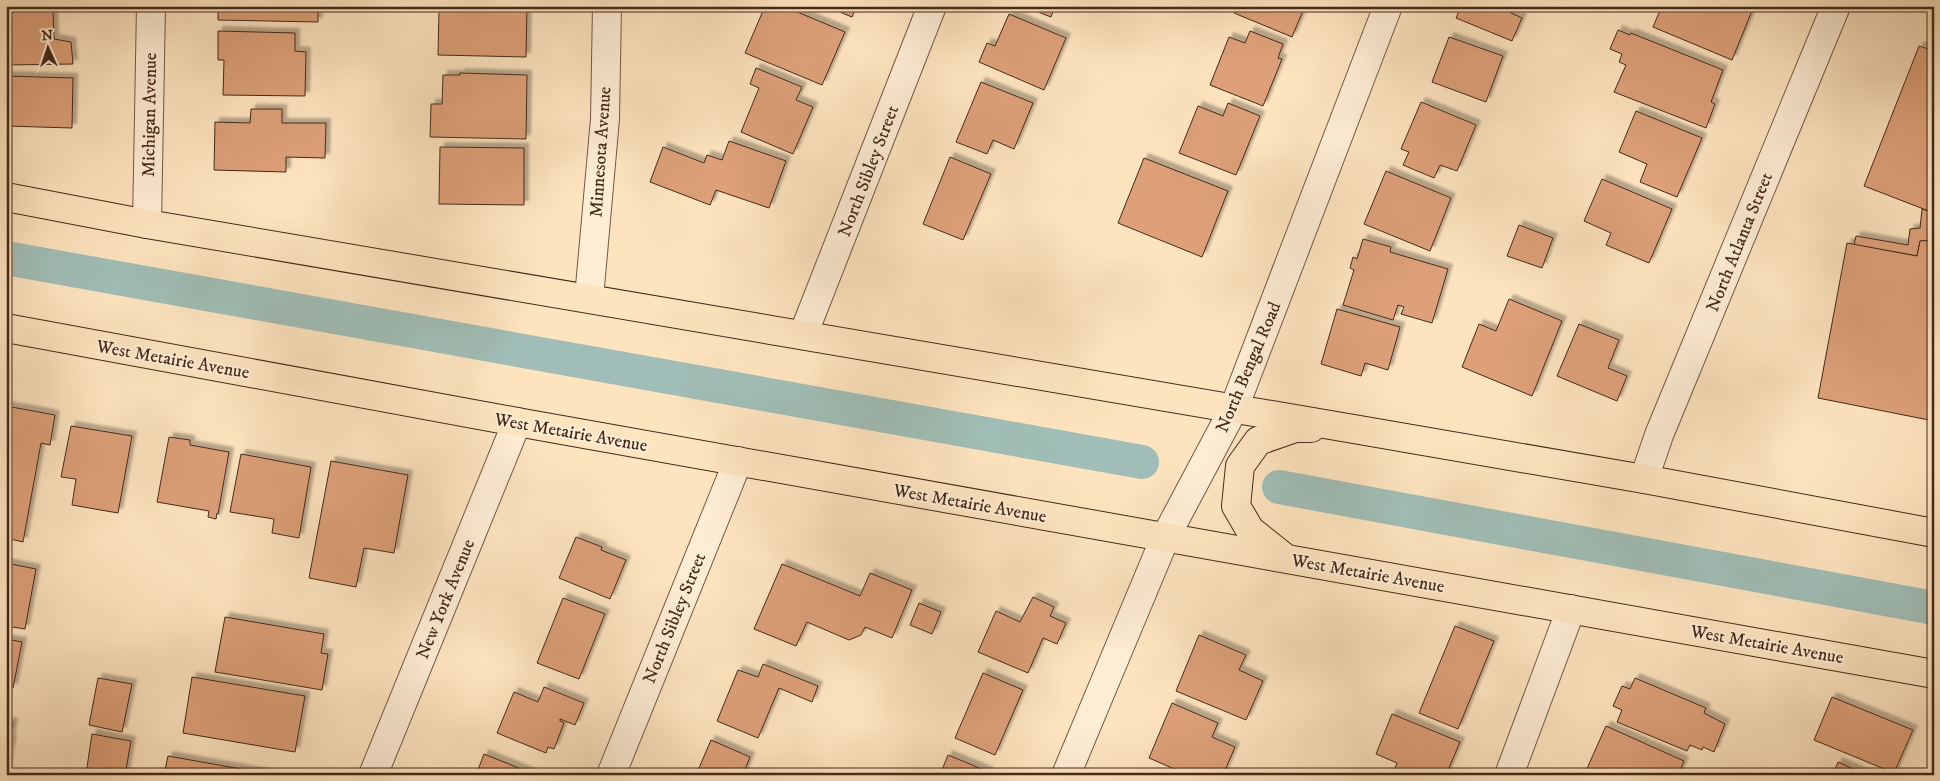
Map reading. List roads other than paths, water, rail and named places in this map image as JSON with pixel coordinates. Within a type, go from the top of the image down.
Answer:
[{"type":"main road","points":[[6,198],[147,224],[1234,408],[1934,533]]},
{"type":"main road","name":"West Metairie Avenue","points":[[6,328],[517,422],[1934,674]]},
{"type":"main road","points":[[1288,559],[1250,530],[1236,506],[1240,466],[1258,441],[1295,428],[1342,427]]},
{"type":"street","name":"Michigan Avenue","points":[[147,224],[151,6]]},
{"type":"street","name":"Minnesota Avenue","points":[[589,298],[605,119],[606,6]]},
{"type":"street","name":"North Sibley Street","points":[[803,335],[932,6]]},
{"type":"street","name":"North Bengal Road","points":[[1066,775],[1165,538],[1234,408],[1388,6]]},
{"type":"street","name":"North Atlanta Street","points":[[1644,480],[1659,435],[1836,6]]},
{"type":"street","name":"New York Avenue","points":[[373,775],[517,422]]},
{"type":"street","name":"North Sibley Street","points":[[611,775],[738,461]]},
{"type":"street","points":[[1508,775],[1571,609]]},
{"type":"waterway","points":[[6,258],[1142,462]]},
{"type":"waterway","points":[[1279,487],[1934,608]]}]
